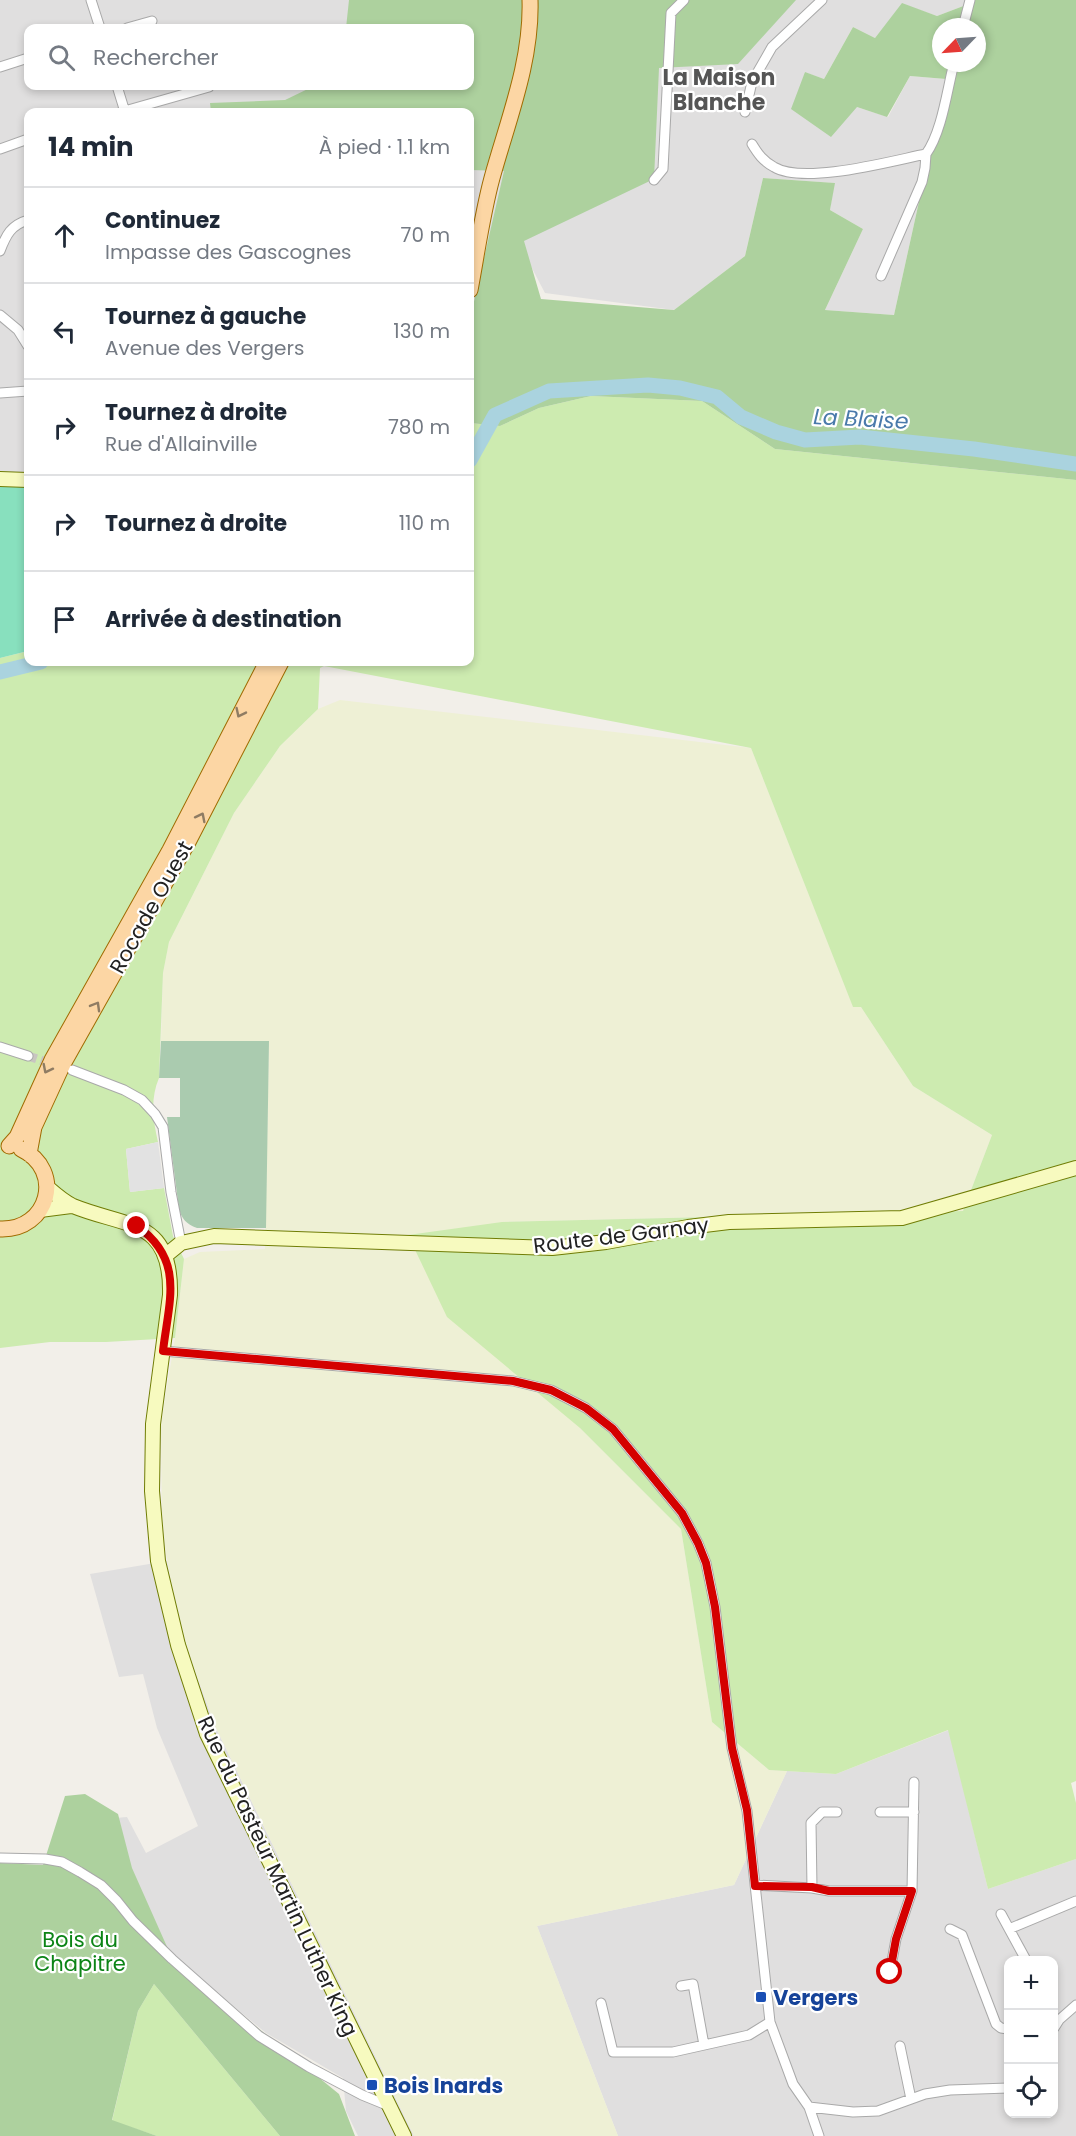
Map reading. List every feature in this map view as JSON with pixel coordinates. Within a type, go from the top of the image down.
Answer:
[{"type":"main road","points":[[474,225],[516,59],[521,0]]},
{"type":"main road","points":[[474,269],[489,189],[523,70],[529,29],[530,0]]},
{"type":"main road","name":"Rocade Ouest","points":[[4,1147],[17,1137],[51,1060],[170,850],[265,666]]},
{"type":"main road","name":"Rocade Ouest","points":[[30,1154],[40,1111],[63,1064],[188,842],[279,666]]},
{"type":"main road","points":[[0,1229],[19,1227],[34,1217],[44,1203],[47,1187],[42,1169],[30,1154],[4,1147]]},
{"type":"street","points":[[91,0],[99,24]]},
{"type":"street","points":[[654,180],[663,169],[671,13],[684,0]]},
{"type":"street","points":[[745,112],[752,81],[772,47],[822,0]]},
{"type":"street","points":[[965,18],[970,0]]},
{"type":"street","points":[[141,24],[152,21]]},
{"type":"street","points":[[0,67],[24,59]]},
{"type":"street","points":[[881,276],[922,182],[926,153],[937,131],[952,72]]},
{"type":"street","points":[[118,90],[122,108]]},
{"type":"street","points":[[137,108],[199,90]]},
{"type":"street","points":[[0,149],[24,141]]},
{"type":"street","points":[[753,144],[760,158],[776,168],[791,173],[839,171],[926,153]]},
{"type":"street","points":[[0,251],[6,234],[18,223],[24,221]]},
{"type":"street","points":[[0,315],[18,330],[24,340]]},
{"type":"street","points":[[0,393],[24,392]]},
{"type":"street","points":[[0,478],[24,480]]},
{"type":"street","points":[[0,1047],[28,1056]]},
{"type":"street","points":[[72,1070],[124,1090],[142,1100],[159,1120],[163,1127],[171,1192],[181,1243]]},
{"type":"street","name":"Route de Garnay","points":[[165,1256],[181,1243],[214,1236],[552,1248],[606,1242],[729,1222],[902,1218],[1076,1168]]},
{"type":"street","name":"Rue du Pasteur Martin Luther King","points":[[47,1187],[71,1206],[137,1226],[155,1240],[165,1256],[171,1276],[170,1295],[153,1424],[152,1491],[158,1561],[178,1645],[207,1734],[404,2136]]},
{"type":"street","name":"Rue du Pasteur Martin Luther King","points":[[40,1210],[71,1206]]},
{"type":"street","points":[[163,1351],[513,1381],[551,1390],[586,1408],[613,1429],[682,1513],[706,1563],[715,1607],[732,1748],[747,1810],[770,2022],[793,2084],[810,2107],[819,2136]]},
{"type":"street","points":[[890,1972],[896,1939],[912,1891],[915,1782]]},
{"type":"street","points":[[812,1887],[811,1822],[822,1812],[837,1812]]},
{"type":"street","points":[[880,1812],[914,1812]]},
{"type":"street","points":[[0,1858],[45,1859],[62,1862],[101,1886],[171,1959],[259,2036],[309,2067],[362,2095],[389,2106]]},
{"type":"street","points":[[755,1886],[812,1887],[829,1891],[912,1891]]},
{"type":"street","points":[[1009,1929],[1076,1901]]},
{"type":"street","points":[[1000,1914],[1024,1956]]},
{"type":"street","points":[[950,1929],[962,1935],[996,2024],[1004,2028]]},
{"type":"street","points":[[681,1986],[693,1984],[704,2045]]},
{"type":"street","points":[[601,2003],[613,2052],[674,2052],[749,2035],[770,2022]]},
{"type":"street","points":[[1058,2018],[1076,2005]]},
{"type":"street","points":[[900,2046],[911,2099]]},
{"type":"street","points":[[810,2107],[853,2112],[878,2111],[911,2099],[950,2090],[1004,2088]]},
{"type":"shaded area","points":[[0,0],[967,0],[966,5],[937,16],[902,4],[875,38],[853,27],[824,79],[804,72],[857,107],[888,117],[910,76],[946,79],[894,315],[825,310],[863,229],[830,210],[834,183],[763,178],[745,256],[674,310],[545,293],[524,253],[474,319],[474,108],[24,108],[24,487],[0,487]]},
{"type":"shaded area","points":[[158,1142],[164,1188],[130,1192],[126,1149]]},
{"type":"shaded area","points":[[167,1561],[179,1628],[216,1728],[414,2136],[358,2136],[346,2111],[343,2078],[266,2033],[178,1961],[41,1870],[81,1821],[127,1817],[146,1853],[198,1826],[157,1728],[143,1674],[119,1677],[90,1574]]},
{"type":"shaded area","points":[[949,1730],[988,1889],[1076,1859],[1076,2136],[618,2136],[537,1926],[734,1885],[787,1771],[836,1774]]},
{"type":"green space","points":[[349,0],[796,0],[738,64],[659,68],[654,179],[524,241],[541,299],[674,310],[745,256],[763,178],[835,183],[830,210],[863,229],[825,310],[894,315],[946,79],[910,76],[887,117],[857,107],[831,137],[791,109],[805,72],[824,79],[853,27],[875,38],[902,3],[937,16],[966,5],[968,0],[1076,0],[1076,480],[775,449],[702,401],[591,396],[539,408],[500,426],[474,423],[474,302],[504,171],[474,170],[474,108],[211,108],[210,103],[285,100],[306,90],[474,90],[474,24],[346,24]]},
{"type":"green space","points":[[591,396],[702,401],[775,449],[1076,480],[1076,1781],[1071,1783],[1076,1803],[1076,1859],[988,1889],[948,1730],[836,1774],[769,1770],[712,1722],[681,1529],[580,1428],[447,1317],[408,1235],[502,1222],[963,1211],[992,1135],[913,1086],[861,1007],[853,1007],[751,748],[324,666],[474,666],[474,423],[500,426],[539,408]]},
{"type":"green space","points":[[0,487],[24,487],[24,652],[0,658]]},
{"type":"green space","points":[[24,652],[24,666],[324,666],[320,668],[318,709],[280,746],[234,813],[169,942],[163,973],[159,1078],[153,1102],[158,1142],[126,1149],[130,1192],[164,1188],[173,1236],[184,1259],[175,1338],[50,1342],[0,1348],[0,658]]},
{"type":"green space","points":[[340,700],[751,748],[853,1006],[861,1007],[913,1086],[992,1135],[963,1211],[502,1222],[580,1428],[681,1529],[712,1722],[769,1770],[787,1771],[734,1885],[537,1926],[618,2136],[414,2136],[216,1728],[179,1628],[162,1531],[161,1423],[175,1338],[184,1259],[200,1252],[265,1249],[269,1041],[161,1041],[163,973],[169,942],[234,813],[280,746],[318,709]]},
{"type":"green space","points":[[161,1041],[269,1041],[266,1228],[197,1228],[187,1223],[182,1216],[179,1209],[167,1117],[180,1117],[180,1078],[159,1078]]},
{"type":"green space","name":"Bois du Chapitre","points":[[85,1794],[118,1814],[132,1868],[172,1958],[339,2094],[355,2136],[280,2136],[154,1984],[138,2011],[112,2120],[157,2136],[0,2136],[0,1863],[43,1865],[65,1796]]},
{"type":"green space","points":[[154,1984],[280,2136],[157,2136],[112,2121],[138,2011]]},
{"type":"waterway","name":"La Blaise","points":[[474,453],[495,415],[549,391],[648,385],[680,388],[717,397],[741,417],[776,432],[805,440],[860,437],[974,449],[1076,464]]},
{"type":"waterway","name":"La Blaise","points":[[0,672],[25,666]]},
{"type":"tunnel","points":[[28,1056],[55,1065]]},
{"type":"place","name":"Vergers","points":[[761,1997]]},
{"type":"place","name":"Bois Inards","points":[[372,2085]]},
{"type":"district","name":"La Maison Blanche","points":[[719,90]]},
{"type":"route","points":[[137,1226],[160,1246],[171,1276],[163,1351],[513,1381],[551,1390],[586,1408],[613,1429],[682,1513],[706,1563],[715,1607],[732,1748],[747,1810],[755,1886],[812,1887],[829,1891],[912,1891],[896,1939],[890,1972]]}]
